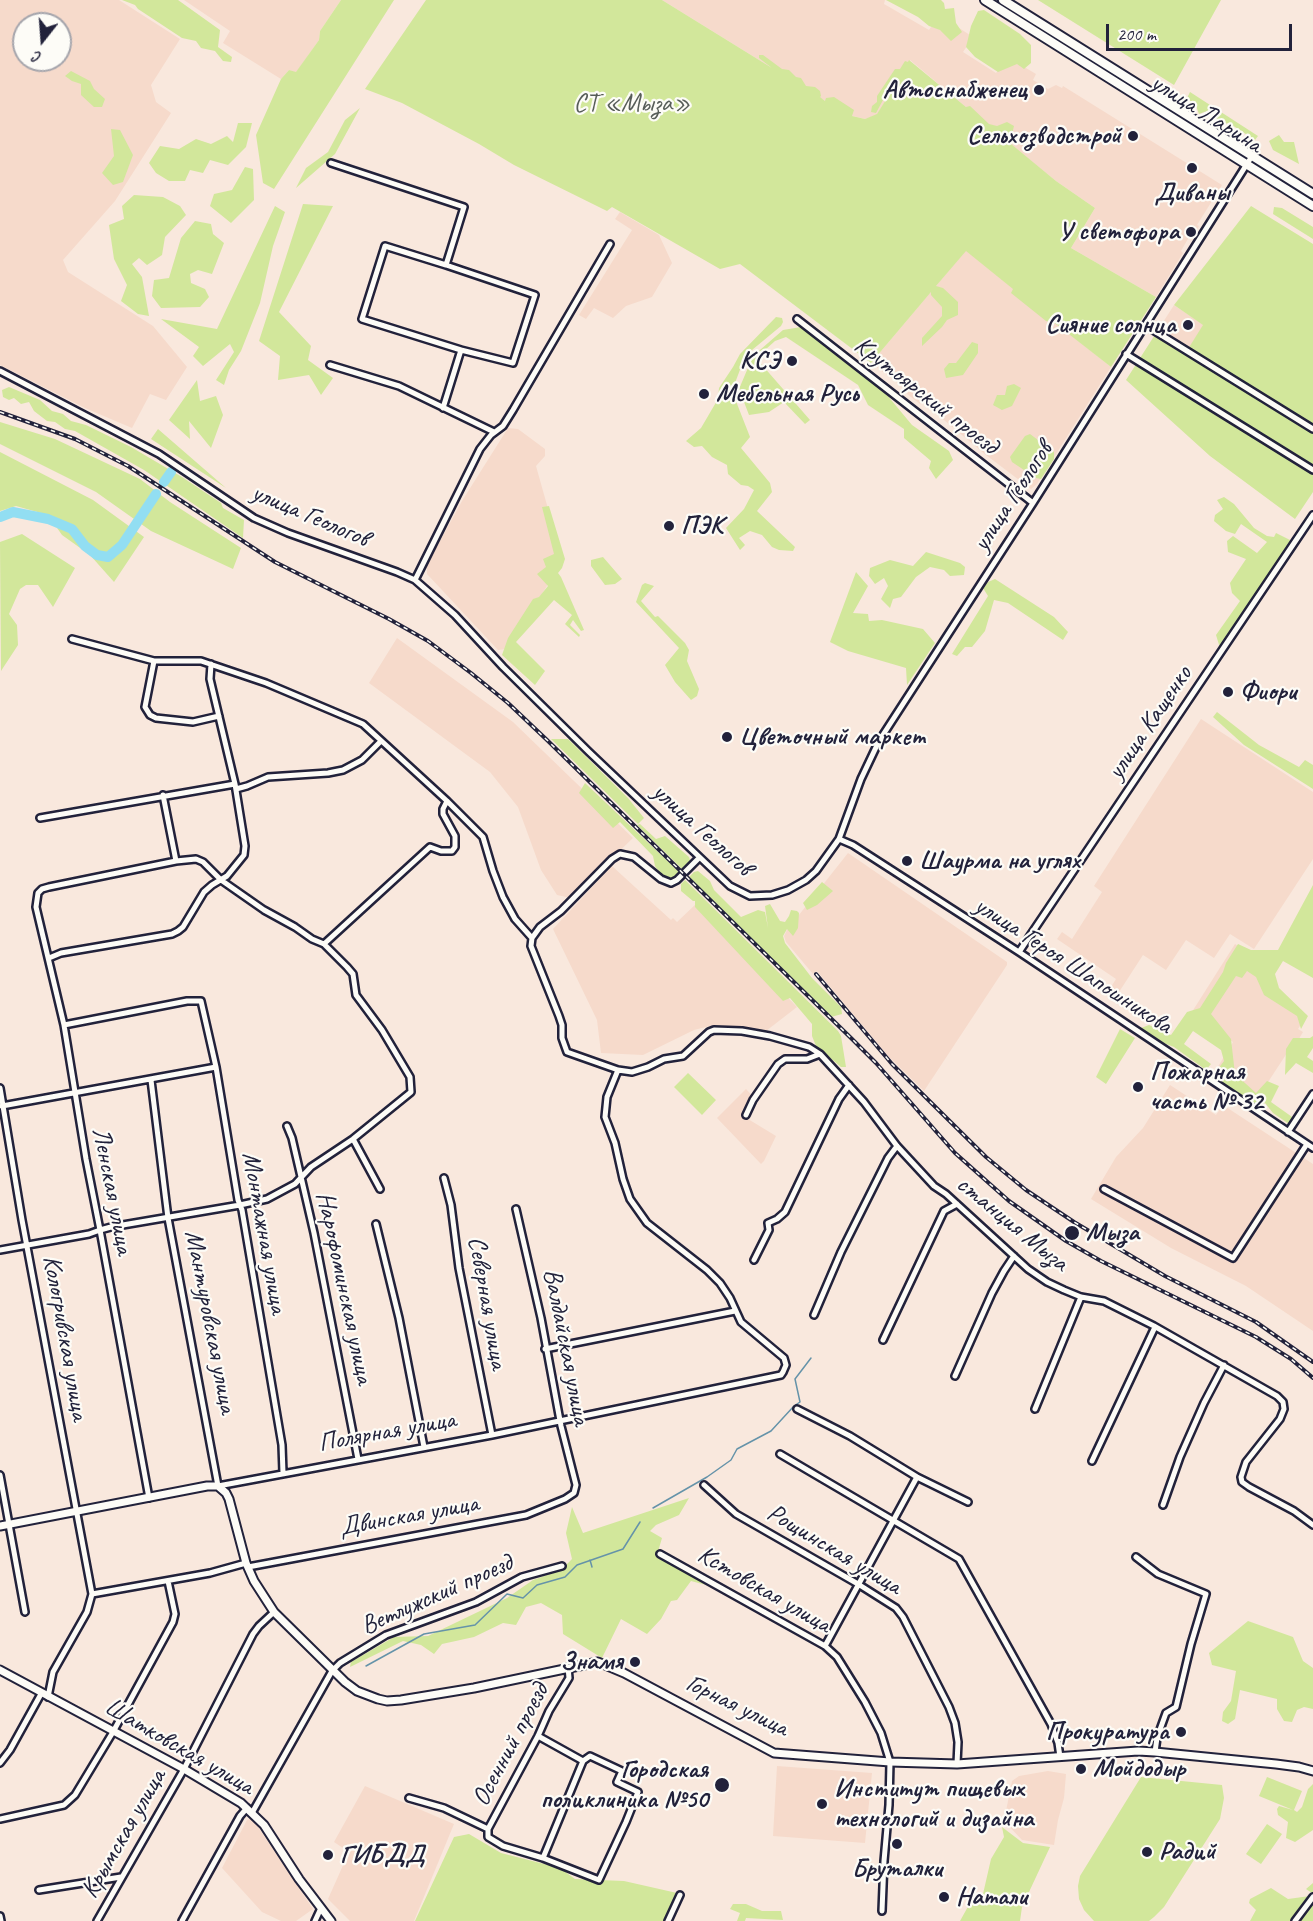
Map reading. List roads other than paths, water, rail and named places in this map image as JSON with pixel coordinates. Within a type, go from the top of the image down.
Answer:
[{"type":"main road","name":"улица Ларина","points":[[985,0],[1313,206]]},
{"type":"main road","name":"улица Ларина","points":[[1003,0],[1313,194]]},
{"type":"main road","name":"Полярная улица","points":[[0,1526],[207,1486],[218,1486]]},
{"type":"main road","name":"Мантуровская улица","points":[[218,1486],[229,1499],[247,1565]]},
{"type":"main road","name":"Горная улица","points":[[247,1565],[260,1593],[274,1612],[332,1671],[357,1691],[387,1701],[474,1688],[589,1662],[605,1664],[774,1753],[890,1762],[957,1764],[1155,1752],[1299,1767],[1313,1771]]},
{"type":"main road","name":"Шатковская улица","points":[[0,1670],[184,1769],[250,1810],[264,1825],[331,1921]]},
{"type":"street","name":"улица Геологов","points":[[0,371],[159,454],[254,518],[288,534],[415,580],[455,615],[520,684],[730,886],[750,896],[772,895],[788,890],[806,880],[816,871],[839,839],[861,779],[879,741],[1033,503],[1252,156]]},
{"type":"street","points":[[331,163],[464,207],[446,265]]},
{"type":"street","points":[[415,580],[480,449],[494,432],[503,426],[610,244]]},
{"type":"street","points":[[385,246],[535,295],[513,363],[461,350],[362,319],[385,246]]},
{"type":"street","name":"Крутоярский проезд","points":[[797,319],[1033,503]]},
{"type":"street","points":[[1145,325],[1313,429]]},
{"type":"street","points":[[443,408],[461,350]]},
{"type":"street","points":[[1126,354],[1313,470]]},
{"type":"street","points":[[330,365],[399,386],[494,432]]},
{"type":"street","name":"улица Кащенко","points":[[1019,952],[1313,515]]},
{"type":"street","points":[[72,639],[154,661],[201,661],[266,683],[363,724],[483,837],[503,897],[515,919],[532,938]]},
{"type":"street","points":[[154,661],[145,707],[150,715],[156,718],[193,723],[219,716]]},
{"type":"street","points":[[49,958],[61,953],[172,934],[178,931],[183,927],[204,892],[227,876],[244,855],[245,846],[235,787],[210,679],[211,664]]},
{"type":"street","points":[[40,818],[163,795],[247,786],[268,777],[343,770],[362,759],[381,741]]},
{"type":"street","points":[[0,1250],[267,1199],[295,1184],[311,1167],[353,1139],[411,1092],[410,1077],[382,1030],[356,995],[352,974],[324,944],[264,910],[221,880],[203,862],[196,859],[176,861],[163,795]]},
{"type":"street","points":[[324,944],[430,847],[441,851],[452,851],[455,847],[455,836],[443,814],[447,801]]},
{"type":"street","name":"улица Героя Шапошникова","points":[[839,839],[853,845],[1019,952],[1313,1148]]},
{"type":"street","points":[[699,858],[671,883],[661,879],[634,857],[620,854],[612,859],[561,911],[540,927],[532,938],[531,946],[559,1016],[562,1038],[567,1052],[618,1070],[632,1072],[664,1059],[682,1056],[714,1030],[742,1031],[770,1036],[809,1047],[820,1054]]},
{"type":"street","name":"Ленская улица","points":[[149,1498],[64,1025],[36,907],[38,893],[42,889],[176,861]]},
{"type":"street","name":"Монтажная улица","points":[[64,1025],[188,1001],[201,1001],[216,1067],[282,1445],[283,1473]]},
{"type":"street","points":[[746,1115],[753,1100],[778,1064],[785,1059],[807,1059],[820,1054]]},
{"type":"street","name":"станция Мыза","points":[[820,1054],[881,1122],[897,1146],[934,1186],[1047,1282],[1081,1297],[1104,1301],[1277,1396],[1283,1402],[1284,1409],[1280,1419],[1246,1462],[1241,1477],[1242,1482],[1294,1511],[1313,1525]]},
{"type":"street","points":[[2,1106],[216,1067]]},
{"type":"street","points":[[545,1349],[735,1311],[725,1291],[707,1270],[659,1233],[639,1213],[626,1190],[615,1143],[605,1117],[607,1097],[618,1070]]},
{"type":"street","name":"Мантуровская улица","points":[[151,1080],[168,1218],[218,1486]]},
{"type":"street","points":[[754,1260],[769,1230],[768,1222],[777,1219],[785,1212],[839,1099],[849,1085]]},
{"type":"street","name":"Кологривская улица","points":[[0,1088],[92,1594]]},
{"type":"street","points":[[1288,1132],[1313,1094]]},
{"type":"street","name":"Нарофоминская улица","points":[[287,1126],[292,1138],[322,1273],[358,1459]]},
{"type":"street","points":[[353,1139],[380,1189]]},
{"type":"street","points":[[1104,1189],[1233,1258],[1306,1144]]},
{"type":"street","points":[[814,1315],[888,1158],[897,1146]]},
{"type":"street","name":"Северная улица","points":[[444,1178],[451,1205],[459,1268],[492,1435]]},
{"type":"street","points":[[884,1340],[944,1211],[957,1204]]},
{"type":"street","name":"Валдайская улица","points":[[516,1209],[541,1318],[560,1420],[576,1485],[574,1493]]},
{"type":"street","points":[[376,1224],[399,1318],[424,1447]]},
{"type":"street","points":[[956,1376],[992,1293],[1014,1256]]},
{"type":"street","points":[[1035,1408],[1081,1297]]},
{"type":"street","name":"Полярная улица","points":[[218,1486],[492,1435],[781,1375],[785,1369],[784,1358],[747,1328],[735,1311]]},
{"type":"street","points":[[1092,1461],[1155,1327]]},
{"type":"street","points":[[1163,1505],[1180,1457],[1224,1365]]},
{"type":"street","points":[[797,1408],[850,1436],[917,1477],[968,1502]]},
{"type":"street","points":[[780,1454],[959,1559],[1051,1724],[1060,1757]]},
{"type":"street","points":[[0,1475],[25,1612]]},
{"type":"street","points":[[825,1646],[917,1477]]},
{"type":"street","name":"Рощинская улица","points":[[704,1485],[736,1514],[896,1608],[903,1617],[950,1707],[958,1742],[957,1764]]},
{"type":"street","name":"Двинская улица","points":[[92,1594],[526,1515],[574,1493]]},
{"type":"street","name":"Кстовская улица","points":[[660,1554],[825,1646],[837,1657],[875,1718],[890,1762]]},
{"type":"street","points":[[1136,1557],[1158,1574],[1206,1594],[1176,1707],[1166,1713],[1157,1738],[1155,1752]]},
{"type":"street","name":"Ветлужский проезд","points":[[332,1671],[340,1663],[386,1635],[476,1602],[522,1577],[562,1566]]},
{"type":"street","points":[[0,1819],[64,1805],[75,1795],[113,1732],[173,1622],[176,1614],[168,1581]]},
{"type":"street","points":[[0,1763],[44,1695],[53,1672],[87,1612],[92,1594]]},
{"type":"street","name":"Крымская улица","points":[[97,1921],[184,1769],[253,1634],[274,1612]]},
{"type":"street","name":"Осенний проезд","points":[[409,1798],[444,1808],[488,1829],[549,1711],[558,1700],[568,1678],[568,1667]]},
{"type":"street","points":[[182,1921],[240,1816],[250,1810],[332,1671]]},
{"type":"street","points":[[538,1736],[583,1761]]},
{"type":"street","points":[[488,1829],[488,1837],[503,1846],[543,1858],[598,1880],[638,1792],[617,1782],[622,1771],[590,1756],[583,1761],[543,1858]]},
{"type":"street","points":[[882,1911],[890,1762]]},
{"type":"street","points":[[39,1890],[121,1877]]},
{"type":"street","points":[[668,1921],[680,1895]]},
{"type":"street","points":[[1295,1921],[1313,1897]]},
{"type":"street","points":[[315,1921],[321,1908]]},
{"type":"street","points":[[0,1916],[1,1921]]},
{"type":"waterway","points":[[164,482],[171,472]]},
{"type":"waterway","points":[[0,517],[13,512],[48,519],[72,529],[85,546],[97,555],[108,557],[122,545],[156,494]]},
{"type":"waterway","points":[[653,1508],[707,1477],[731,1460],[737,1449],[771,1431],[800,1402],[795,1379],[811,1358]]},
{"type":"waterway","points":[[366,1666],[424,1634],[475,1625],[507,1594],[523,1598],[537,1585],[565,1577],[577,1565],[623,1549],[640,1522]]},
{"type":"waterway","points":[[590,1560],[592,1567]]},
{"type":"railway","points":[[0,412],[75,439],[128,466],[275,562],[428,641],[508,703],[547,740],[876,1063],[955,1153],[1009,1201],[1066,1241],[1101,1261],[1256,1337],[1291,1359],[1313,1378]]},
{"type":"railway","points":[[816,974],[892,1064],[986,1157],[1026,1190],[1074,1222],[1165,1276],[1256,1322],[1313,1362]]},
{"type":"place","name":"Автоснабженец","points":[[1039,90]]},
{"type":"place","name":"Сельхозводстрой","points":[[1133,136]]},
{"type":"place","name":"Диваны","points":[[1192,168]]},
{"type":"place","name":"У светофора","points":[[1191,232]]},
{"type":"place","name":"Сияние солнца","points":[[1188,325]]},
{"type":"place","name":"КСЭ","points":[[792,361]]},
{"type":"place","name":"Мебельная Русь","points":[[704,394]]},
{"type":"place","name":"ПЭК","points":[[669,526]]},
{"type":"place","name":"Фиори","points":[[1228,692]]},
{"type":"place","name":"Цветочный маркет","points":[[727,737]]},
{"type":"place","name":"Шаурма на углях","points":[[907,861]]},
{"type":"place","name":"Пожарная часть № 32","points":[[1138,1087]]},
{"type":"place","name":"Мыза","points":[[1072,1233]]},
{"type":"place","name":"Знамя","points":[[635,1662]]},
{"type":"place","name":"Прокуратура","points":[[1181,1732]]},
{"type":"place","name":"Мойдодыр","points":[[1081,1769]]},
{"type":"place","name":"Городская поликлиника №50","points":[[722,1785]]},
{"type":"place","name":"Институт пищевых технологий и дизайна","points":[[822,1804]]},
{"type":"place","name":"Бруталки","points":[[897,1844]]},
{"type":"place","name":"Радий","points":[[1147,1852]]},
{"type":"place","name":"ГИБДД","points":[[328,1855]]},
{"type":"place","name":"Натали","points":[[944,1897]]},
{"type":"park label","name":"СТ «Мыза»","points":[[632,104]]}]
